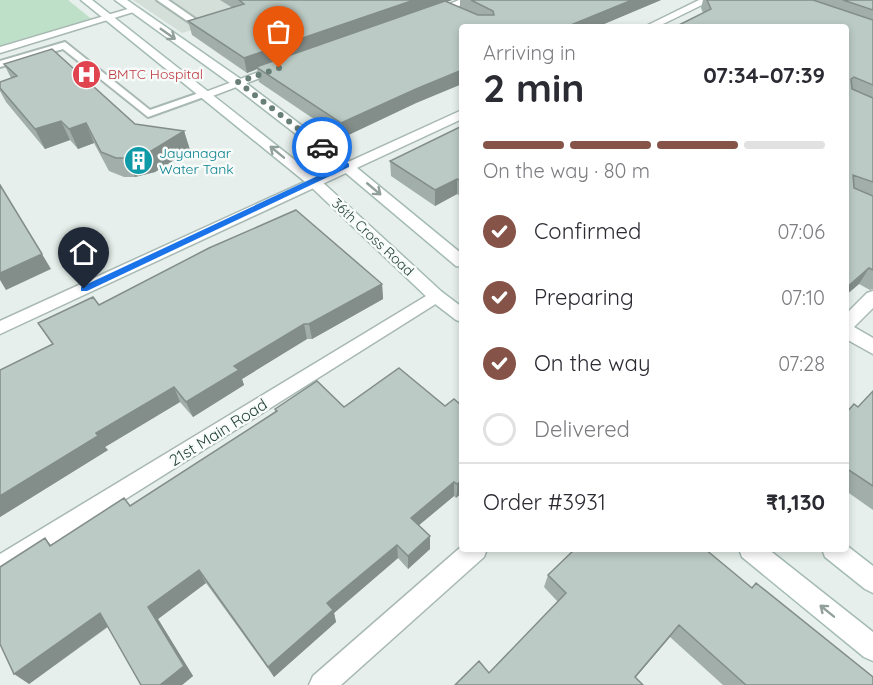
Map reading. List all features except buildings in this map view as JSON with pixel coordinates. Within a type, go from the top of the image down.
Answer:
[{"type":"street","name":"36th Cross Road","points":[[86,0],[314,182],[436,296],[459,314]]},
{"type":"street","points":[[120,0],[238,82],[346,166],[459,260]]},
{"type":"street","points":[[424,16],[451,10],[468,0]]},
{"type":"street","points":[[660,24],[707,0]]},
{"type":"street","points":[[0,50],[135,10]]},
{"type":"street","points":[[206,94],[293,63]]},
{"type":"street","points":[[0,328],[459,115]]},
{"type":"street","name":"21st Main Road","points":[[0,567],[436,296]]},
{"type":"street","points":[[849,322],[873,297]]},
{"type":"street","points":[[849,333],[873,347]]},
{"type":"street","points":[[322,685],[473,552]]},
{"type":"street","points":[[754,552],[873,648]]},
{"type":"street","points":[[837,552],[873,581]]},
{"type":"lane","points":[[162,0],[202,27]]},
{"type":"lane","points":[[0,64],[65,45],[148,114],[206,94]]},
{"type":"shaded area","points":[[133,0],[290,0],[182,33]]},
{"type":"green space","points":[[0,0],[68,0],[94,21],[0,48]]},
{"type":"way so far","points":[[279,68],[238,82],[322,147]]},
{"type":"place","name":"BMTC Hospital","points":[[87,74]]},
{"type":"place","name":"Jayanagar Water Tank","points":[[138,161]]},
{"type":"route","points":[[84,289],[346,166],[322,147]]}]
